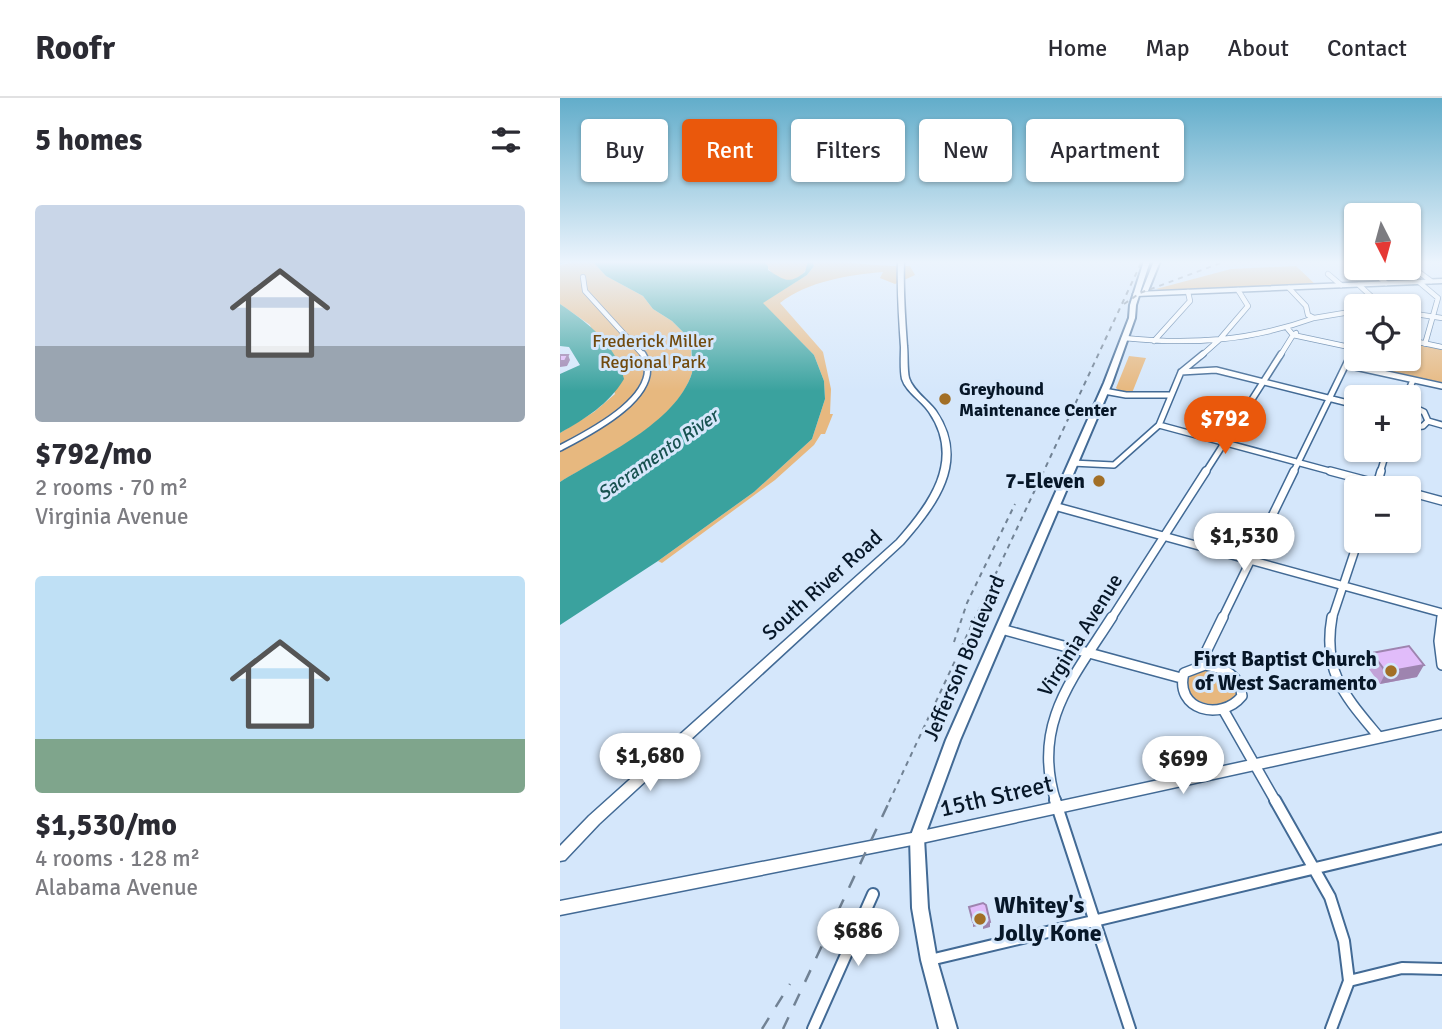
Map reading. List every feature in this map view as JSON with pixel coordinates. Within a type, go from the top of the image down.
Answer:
[{"type":"main road","name":"Jefferson Boulevard","points":[[948,1029],[929,961],[918,895],[917,838],[953,740],[1104,391],[1132,318],[1137,314],[1138,304]]},
{"type":"street","points":[[560,448],[619,411],[642,388],[650,370],[647,361],[600,304]]},
{"type":"street","name":"South River Road","points":[[560,855],[594,820],[900,542],[932,505],[944,477],[947,456],[945,438],[926,401],[911,388],[906,379],[902,304]]},
{"type":"street","points":[[1154,341],[1188,304]]},
{"type":"street","points":[[1072,463],[1114,465],[1159,425],[1169,395],[1181,372],[1215,342],[1247,304]]},
{"type":"street","points":[[1305,304],[1308,315],[1314,318]]},
{"type":"street","points":[[1425,344],[1437,304]]},
{"type":"street","name":"Virginia Avenue","points":[[1130,1029],[1057,806],[1047,767],[1050,724],[1060,698],[1166,537],[1291,332],[1297,332],[1298,326],[1314,318],[1344,312]]},
{"type":"street","points":[[1421,315],[1442,318]]},
{"type":"street","points":[[1124,338],[1215,342],[1291,332],[1344,343]]},
{"type":"street","points":[[1421,343],[1442,347]]},
{"type":"street","points":[[1205,665],[1205,654],[1344,369]]},
{"type":"street","points":[[1181,372],[1216,370],[1344,402]]},
{"type":"street","points":[[1373,371],[1442,386]]},
{"type":"street","points":[[1411,385],[1413,380]]},
{"type":"street","points":[[1104,391],[1126,395],[1169,395]]},
{"type":"street","points":[[1421,411],[1428,421]]},
{"type":"street","points":[[1428,421],[1442,425]]},
{"type":"street","points":[[1421,426],[1428,421]]},
{"type":"street","points":[[1159,425],[1344,476]]},
{"type":"street","points":[[1421,495],[1442,501]]},
{"type":"street","points":[[1054,506],[1442,613],[1439,642],[1442,665]]},
{"type":"street","points":[[1354,553],[1331,620],[1328,657],[1339,685],[1379,737]]},
{"type":"street","points":[[1001,629],[1181,678]]},
{"type":"street","points":[[1205,665],[1232,674],[1242,689],[1238,703],[1224,711],[1214,711],[1195,705],[1183,693],[1181,678],[1189,668],[1205,665]]},
{"type":"street","points":[[1224,711],[1330,897],[1344,941],[1349,981],[1331,1029]]},
{"type":"street","name":"15th Street","points":[[560,908],[917,838],[1442,724]]},
{"type":"street","points":[[929,961],[1442,838]]},
{"type":"street","points":[[813,1029],[873,894]]},
{"type":"street","points":[[1349,981],[1402,968],[1442,969]]},
{"type":"green space","name":"Frederick Miller Regional Park","points":[[561,304],[649,304],[672,321],[692,341],[692,373],[671,408],[655,423],[616,450],[560,482],[560,433],[594,412],[615,394],[590,325]]},
{"type":"green space","points":[[763,304],[781,304],[823,352],[831,389],[830,414],[833,414],[825,434],[821,434],[814,445],[775,480],[662,563],[658,561],[754,492],[812,439],[825,399],[824,381],[814,355]]},
{"type":"green space","points":[[1421,345],[1442,349],[1442,384],[1386,371],[1421,371]]},
{"type":"green space","points":[[1129,356],[1146,358],[1132,393],[1120,392],[1116,388]]},
{"type":"green space","points":[[1205,669],[1221,673],[1230,679],[1236,694],[1232,700],[1214,705],[1191,695],[1187,685],[1189,678]]},
{"type":"water","points":[[561,304],[581,319],[608,345],[624,379],[604,403],[560,433],[560,374],[580,365],[569,347],[560,346]]},
{"type":"water","name":"Sacramento River","points":[[649,304],[764,304],[814,355],[824,381],[825,399],[812,439],[754,492],[658,561],[560,625],[560,482],[654,423],[671,407],[692,373],[692,341],[672,321]]},
{"type":"building","points":[[560,355],[568,355],[565,361],[560,361]]},
{"type":"building","points":[[1409,646],[1424,665],[1386,672],[1372,653]]},
{"type":"building","name":"Whitey's Jolly Kone","points":[[983,903],[986,905],[990,922],[983,923],[982,919],[973,922],[969,907]]},
{"type":"railway","points":[[889,802],[1122,304]]},
{"type":"railway","points":[[954,642],[967,603],[1015,504]]},
{"type":"railway","points":[[783,1029],[890,800]]},
{"type":"railway","points":[[762,1029],[790,984]]},
{"type":"place","name":"Greyhound Maintenance Center","points":[[945,399]]},
{"type":"place","name":"7-Eleven","points":[[1099,481]]},
{"type":"place","name":"First Baptist Church of West Sacramento","points":[[1391,671]]},
{"type":"place","name":"Whitey's Jolly Kone","points":[[980,919]]}]
